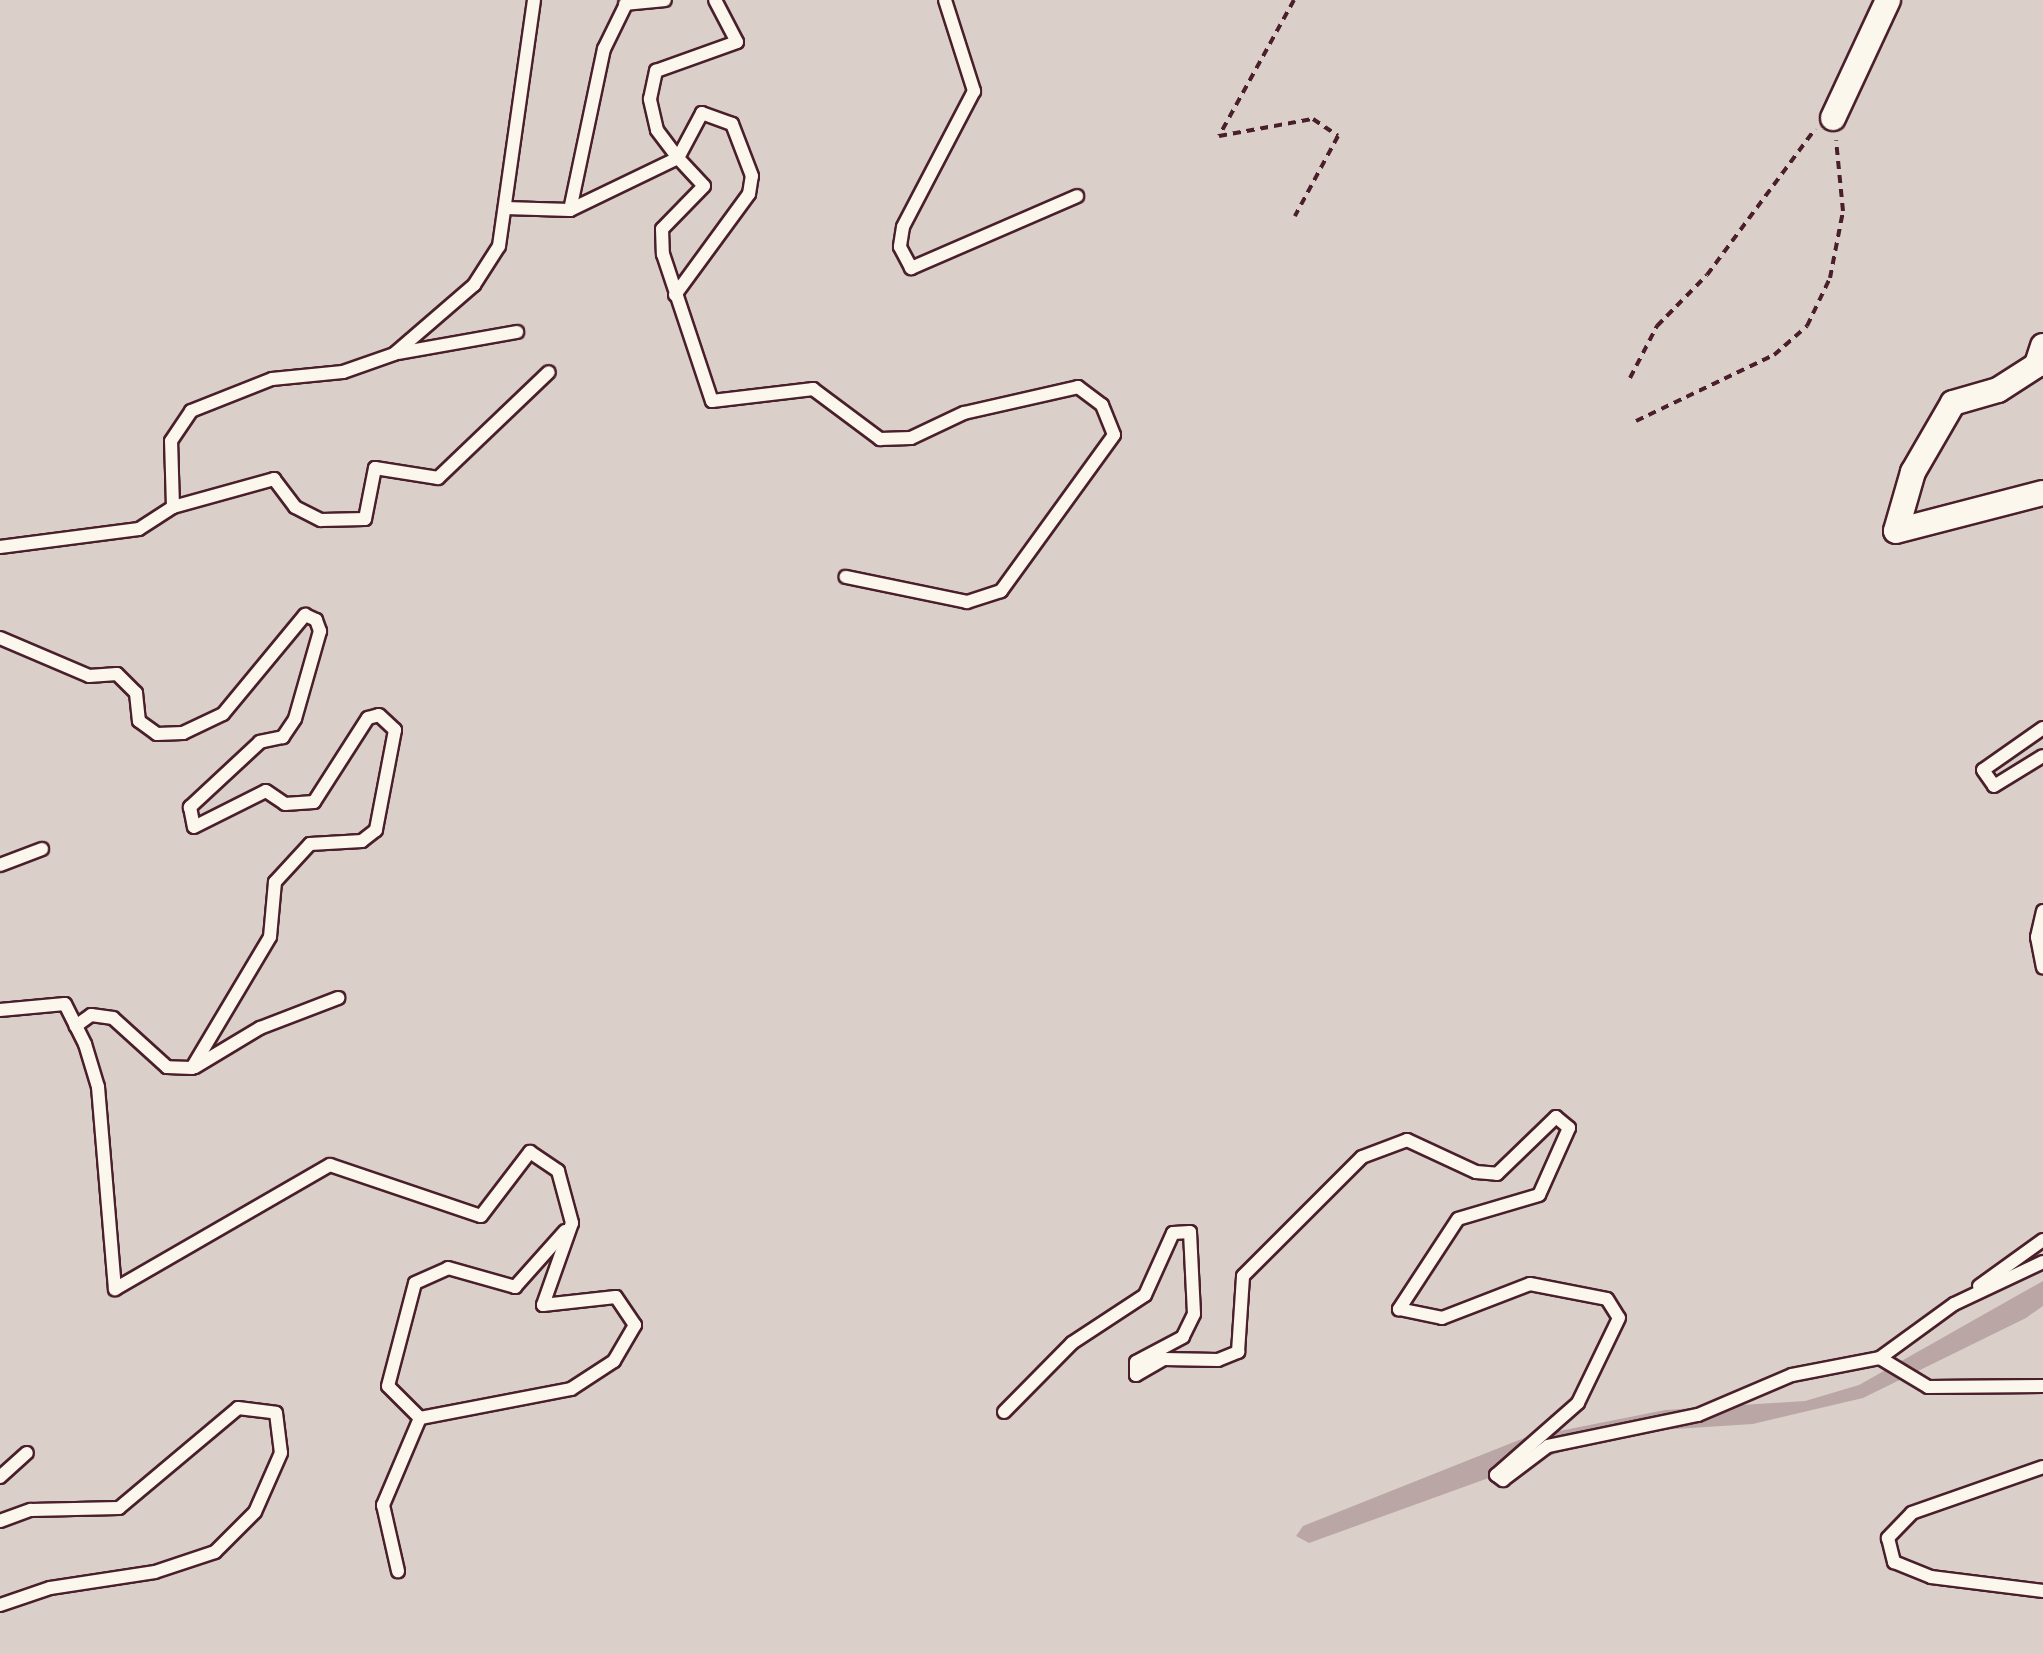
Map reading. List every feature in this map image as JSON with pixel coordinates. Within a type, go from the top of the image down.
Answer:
[{"type":"street","points":[[1833,118],[1888,0]]},
{"type":"street","points":[[2043,346],[2037,365],[1953,403],[1913,472],[1896,531],[2043,493]]},
{"type":"lane","points":[[394,354],[474,285],[499,246],[534,0]]},
{"type":"lane","points":[[570,210],[604,49],[626,2],[665,0]]},
{"type":"lane","points":[[715,0],[737,42],[656,71],[653,85],[657,130],[704,186],[662,229],[675,295],[712,401],[813,389],[880,439],[911,438],[964,413],[1078,387],[1102,405],[1114,435],[1001,591],[967,602],[846,577]]},
{"type":"lane","points":[[945,0],[974,91],[903,227],[900,247],[911,268],[1077,196]]},
{"type":"lane","points":[[505,208],[570,210],[678,158],[702,113],[732,124],[752,176],[743,202],[675,295]]},
{"type":"lane","points":[[173,507],[171,441],[191,411],[272,379],[343,372],[394,354],[517,332]]},
{"type":"lane","points":[[0,547],[139,529],[173,507],[274,479],[295,507],[321,520],[365,519],[375,468],[438,478],[549,372]]},
{"type":"lane","points":[[0,638],[89,676],[117,674],[136,693],[139,721],[157,734],[183,733],[223,714],[305,615],[316,620],[320,631],[295,719],[283,737],[260,742],[190,807],[194,827],[266,791],[285,804],[314,802],[368,718],[379,715],[395,730],[376,830],[362,841],[310,844],[275,882],[270,937],[192,1068]]},
{"type":"lane","points":[[2043,728],[1983,770],[1994,786],[2043,756]]},
{"type":"lane","points":[[0,865],[42,849]]},
{"type":"lane","points":[[2042,968],[2043,911]]},
{"type":"lane","points":[[76,1026],[91,1015],[113,1018],[167,1067],[192,1068],[260,1028],[338,998]]},
{"type":"lane","points":[[0,1010],[65,1004],[76,1026],[98,1087],[115,1289],[330,1165],[481,1216],[530,1152],[558,1171],[572,1223],[543,1305],[616,1297],[635,1325],[614,1361],[571,1389],[420,1418]]},
{"type":"lane","points":[[1004,1412],[1072,1343],[1145,1295],[1173,1233],[1190,1232],[1194,1314],[1183,1337],[1136,1362],[1136,1375],[1164,1359],[1218,1360],[1238,1352],[1243,1276],[1362,1157],[1407,1140],[1476,1172],[1497,1174],[1556,1117],[1569,1128],[1539,1195],[1458,1219],[1399,1309],[1442,1318],[1530,1284],[1607,1299],[1619,1318],[1578,1403],[1496,1475],[1503,1480],[1548,1446],[1698,1415],[1792,1375],[1880,1358],[2043,1240]]},
{"type":"lane","points":[[420,1418],[388,1386],[415,1283],[448,1268],[515,1287],[572,1223]]},
{"type":"lane","points":[[1954,1304],[2043,1262]]},
{"type":"lane","points":[[1880,1358],[1928,1387],[2043,1386]]},
{"type":"lane","points":[[0,1521],[31,1510],[119,1508],[238,1408],[276,1413],[281,1453],[255,1512],[215,1552],[155,1572],[50,1588],[0,1605]]},
{"type":"lane","points":[[398,1571],[383,1505],[420,1418]]},
{"type":"lane","points":[[0,1477],[27,1453]]},
{"type":"lane","points":[[2043,1467],[1912,1513],[1888,1538],[1894,1562],[1931,1577],[2043,1591]]},
{"type":"path","points":[[1294,0],[1219,136],[1313,119],[1338,136],[1295,216]]},
{"type":"path","points":[[1630,378],[1657,326],[1707,275],[1814,129],[1833,118],[1843,211],[1830,278],[1807,326],[1774,355],[1636,421]]},
{"type":"shaded area","points":[[0,0],[2043,0],[2043,1654],[0,1654]]},
{"type":"shaded area","points":[[2043,1281],[2043,1306],[2026,1318],[1863,1398],[1753,1424],[1613,1433],[1309,1543],[1296,1536],[1303,1526],[1524,1438],[1665,1410],[1805,1401],[1859,1385]]}]
